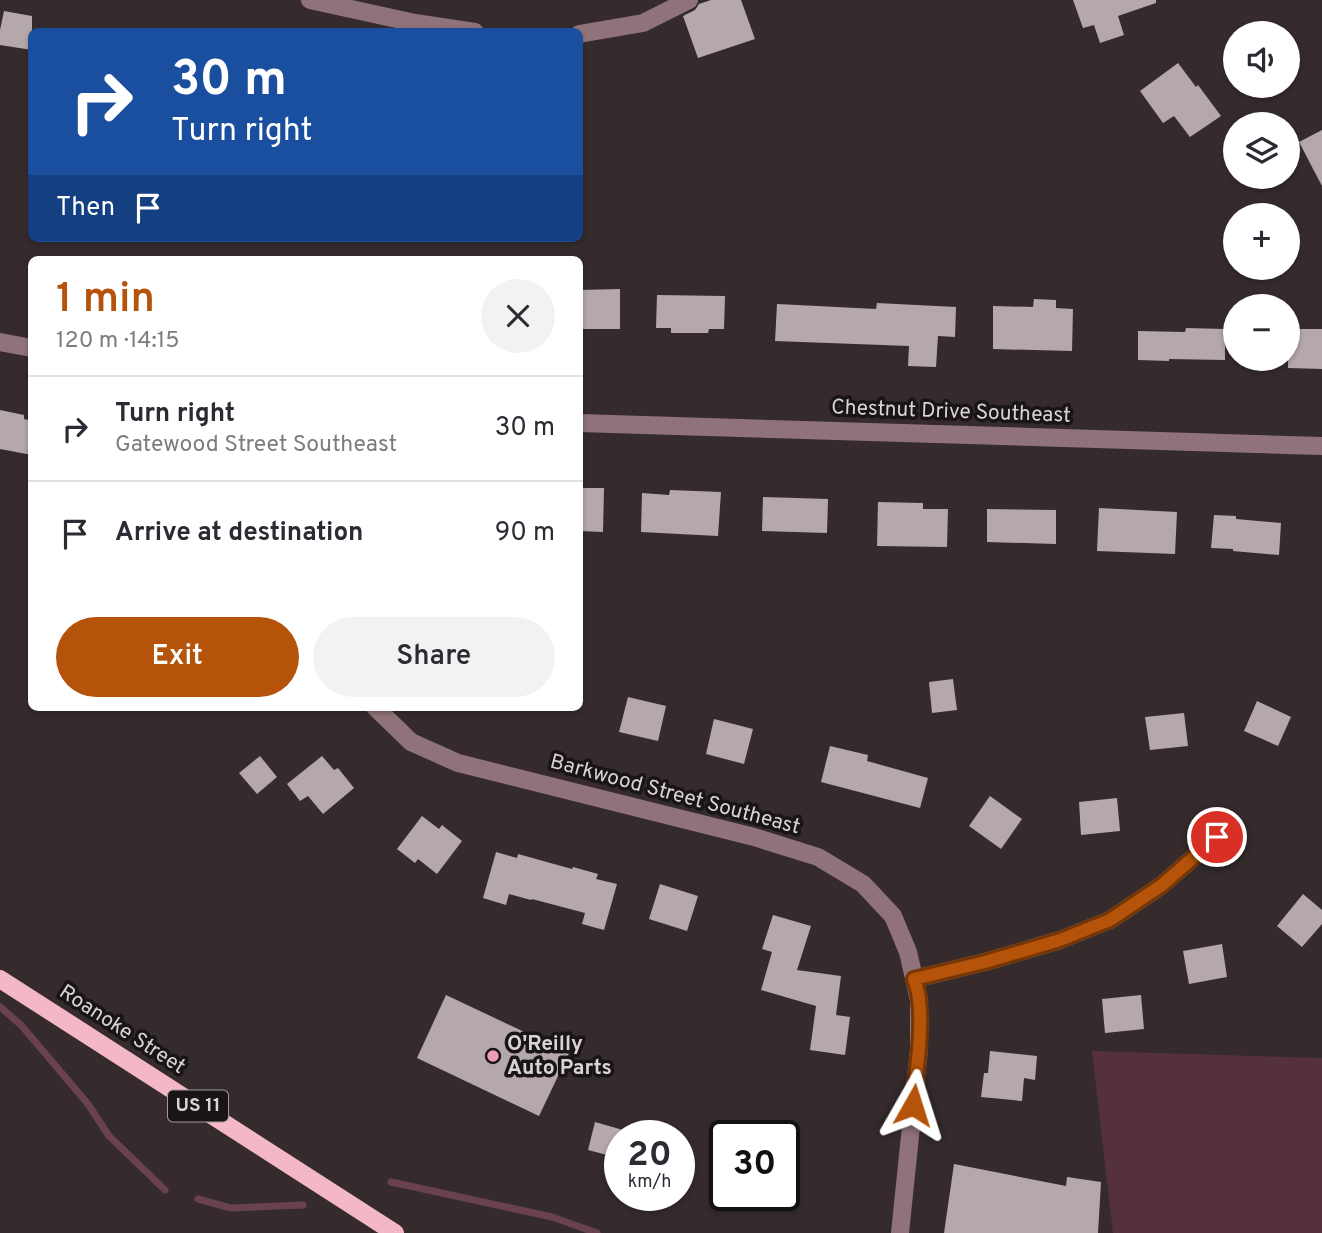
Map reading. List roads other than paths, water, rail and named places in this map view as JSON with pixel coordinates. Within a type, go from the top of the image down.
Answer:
[{"type":"main road","name":"Roanoke Street","points":[[0,979],[395,1233]]},
{"type":"street","points":[[583,33],[643,23],[689,0]]},
{"type":"street","points":[[321,1],[448,28]]},
{"type":"street","points":[[0,342],[28,347]]},
{"type":"street","name":"Chestnut Drive Southeast","points":[[583,423],[1322,446]]},
{"type":"street","name":"Barkwood Street Southeast","points":[[379,711],[411,742],[458,763],[754,837],[818,857],[863,884],[893,916],[908,952],[919,1000],[919,1049],[900,1233]]},
{"type":"street","points":[[914,979],[1060,940],[1110,920],[1162,885],[1217,837]]},
{"type":"waterway","points":[[0,1007],[21,1025],[88,1104],[109,1136],[165,1190]]},
{"type":"waterway","points":[[391,1182],[552,1217],[597,1233]]},
{"type":"waterway","points":[[198,1199],[231,1208],[303,1205]]},
{"type":"place","name":"O'Reilly Auto Parts","points":[[493,1056]]}]
